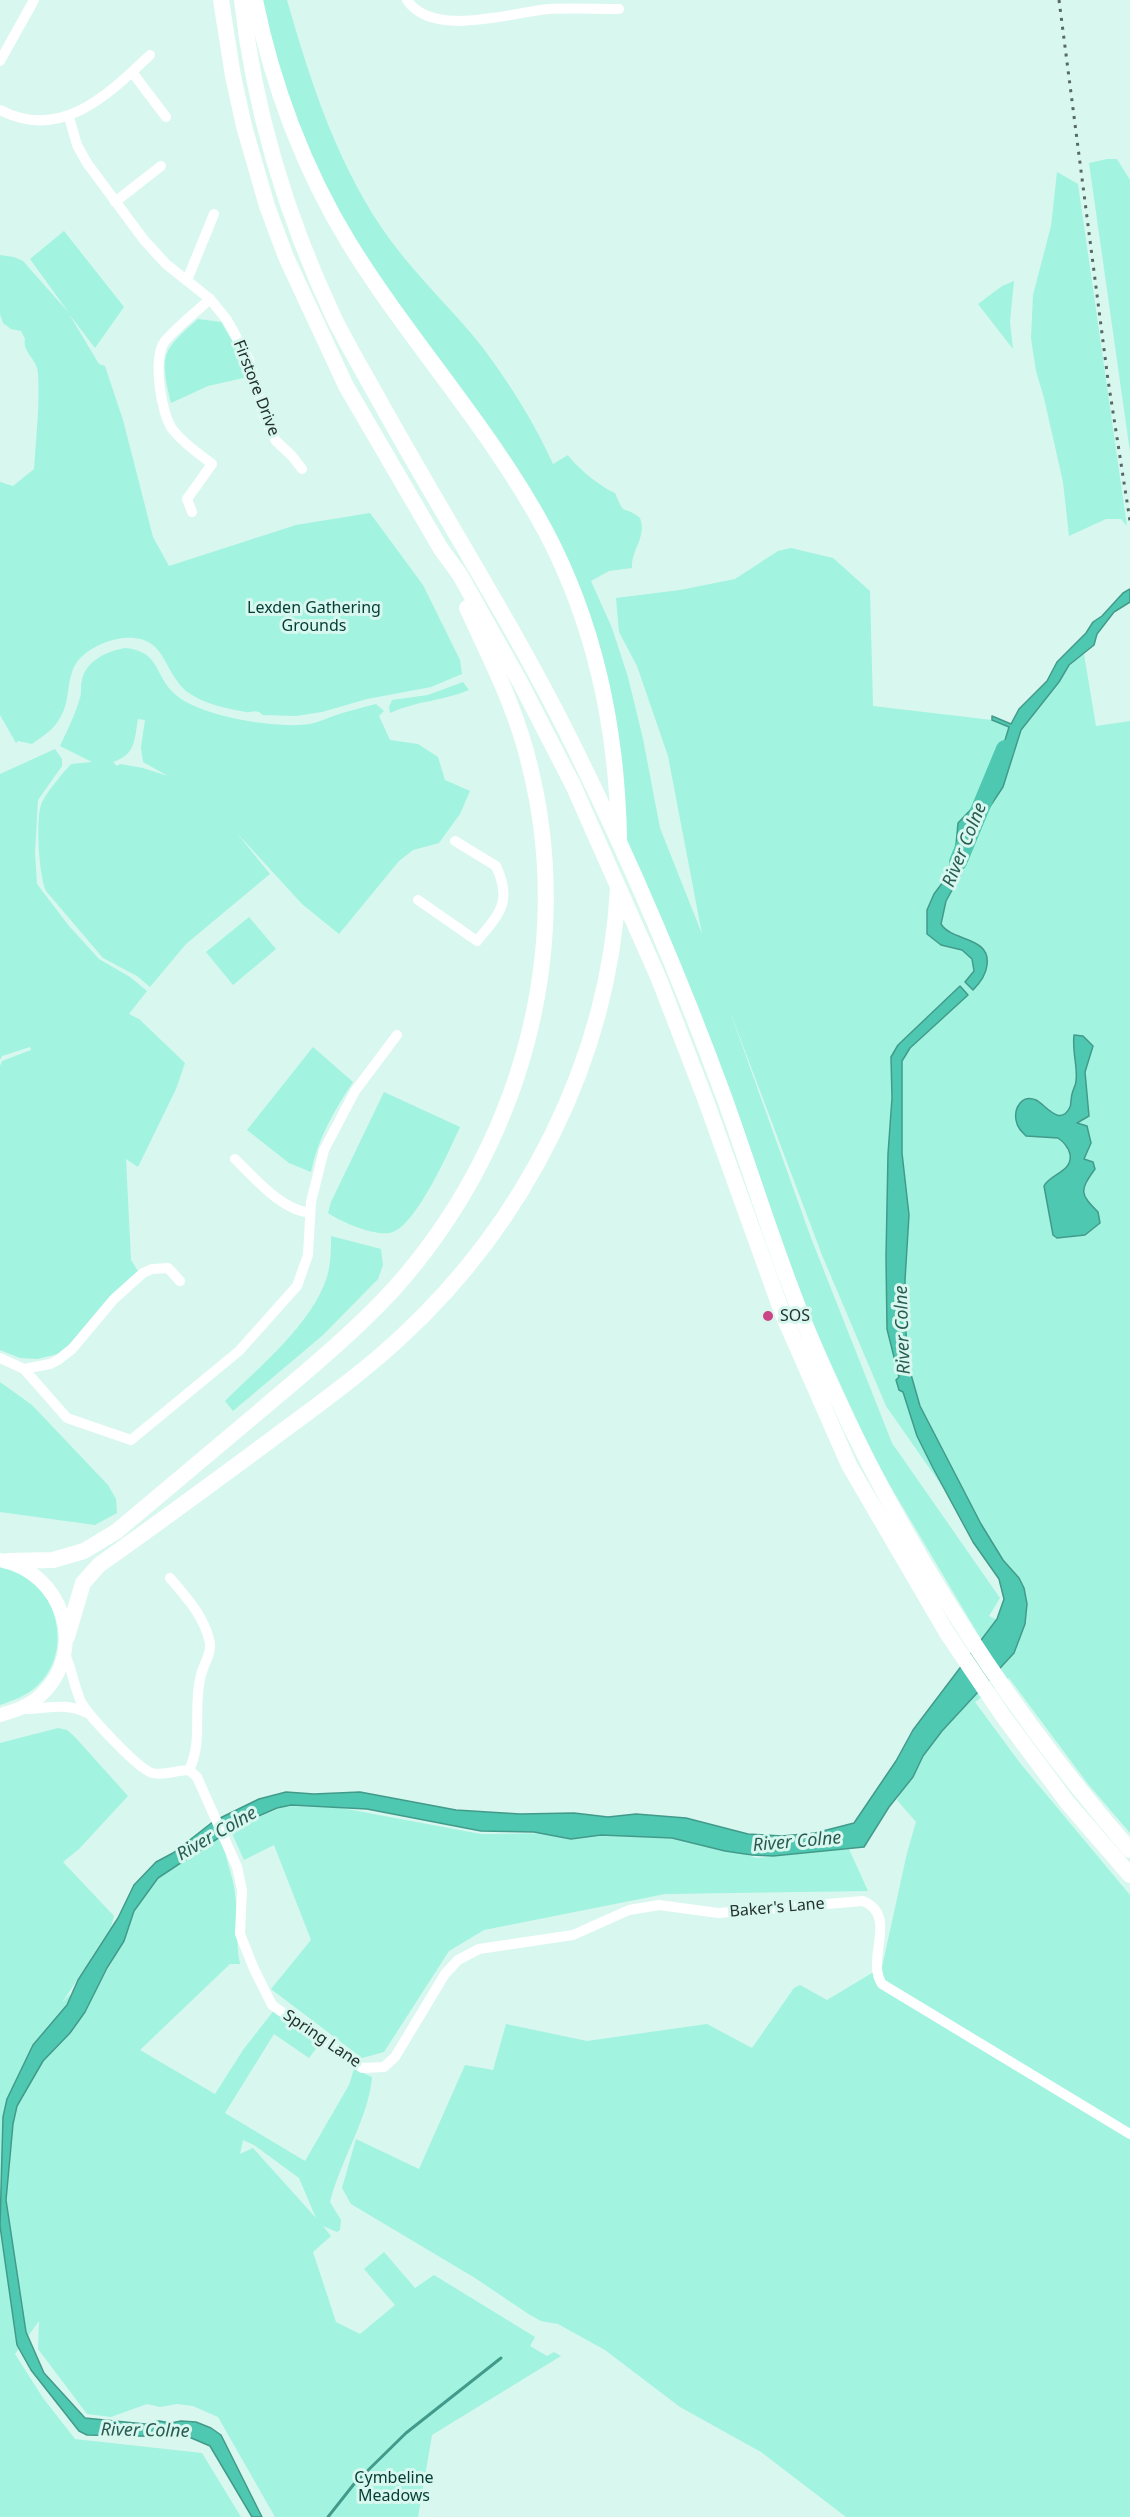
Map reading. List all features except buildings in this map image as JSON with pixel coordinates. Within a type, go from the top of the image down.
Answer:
[{"type":"highway","points":[[221,0],[233,76],[244,126],[267,206],[286,256],[346,387],[441,549],[460,575],[559,755],[659,979],[788,1326],[849,1465],[947,1633],[1003,1716],[1067,1802],[1130,1875]]},
{"type":"highway","points":[[242,0],[252,66],[276,166],[306,254],[326,300],[413,462],[529,662],[578,754],[662,938],[804,1321],[845,1414],[904,1530],[962,1624],[1018,1707],[1089,1803],[1130,1850]]},
{"type":"highway","points":[[66,1646],[83,1583],[99,1565],[358,1374],[423,1316],[476,1257],[519,1194],[562,1114],[592,1034],[609,963],[616,921],[619,874],[618,795],[610,723],[596,662],[573,593],[547,535],[514,477],[392,308],[348,242],[334,216],[294,130],[273,70],[255,0]]},
{"type":"highway","points":[[4,1561],[53,1560],[84,1551],[117,1531],[320,1360],[391,1292],[431,1244],[470,1185],[502,1120],[526,1050],[541,970],[546,906],[542,833],[530,766],[514,713],[441,549]]},
{"type":"main road","points":[[0,1715],[20,1709],[39,1697],[50,1686],[58,1673],[66,1646],[63,1613],[48,1586],[25,1568],[4,1561]]},
{"type":"street","points":[[0,61],[34,0]]},
{"type":"street","points":[[407,0],[421,12],[449,21],[464,22],[545,10],[619,9]]},
{"type":"street","points":[[0,110],[20,118],[34,120],[51,121],[69,117],[112,92],[150,55]]},
{"type":"street","points":[[132,72],[166,117]]},
{"type":"street","name":"Firstore Drive","points":[[69,117],[78,145],[115,201],[155,253],[210,299],[240,340],[256,380],[264,417],[276,441],[302,469]]},
{"type":"street","points":[[115,201],[161,166]]},
{"type":"street","points":[[187,280],[214,214]]},
{"type":"street","points":[[192,512],[187,499],[212,464],[185,444],[171,428],[160,386],[159,354],[165,342],[210,299]]},
{"type":"street","points":[[418,900],[477,941],[501,910],[504,900],[496,866],[455,842]]},
{"type":"street","points":[[0,1358],[24,1369],[67,1418],[131,1440],[234,1356],[297,1286],[308,1255],[310,1213],[319,1162],[332,1131],[366,1074],[397,1035]]},
{"type":"street","points":[[235,1159],[280,1200],[295,1210],[310,1213]]},
{"type":"street","points":[[24,1369],[50,1365],[66,1354],[114,1299],[143,1273],[152,1269],[168,1268],[180,1281]]},
{"type":"street","points":[[66,1646],[80,1699],[87,1713],[136,1762],[152,1773],[189,1770],[198,1746],[196,1722],[200,1675],[208,1656],[210,1642],[199,1613],[170,1578]]},
{"type":"street","points":[[20,1709],[62,1705],[87,1713]]},
{"type":"street","name":"Spring Lane","points":[[189,1770],[197,1777],[237,1867],[242,1890],[240,1934],[272,2005],[349,2062],[362,2068],[375,2069]]},
{"type":"street","name":"Baker's Lane","points":[[375,2069],[384,2067],[395,2057],[445,1974],[458,1960],[479,1949],[573,1935],[629,1910],[659,1905],[718,1913],[862,1901],[871,1904],[881,1921],[876,1970],[882,1984],[1130,2134]]},
{"type":"green space","points":[[259,0],[287,0],[317,94],[356,185],[391,241],[472,334],[493,362],[530,419],[553,464],[568,455],[590,477],[615,493],[623,509],[640,518],[642,532],[632,561],[632,568],[609,571],[591,581],[612,628],[628,677],[643,739],[660,828],[702,934],[668,756],[637,666],[619,632],[616,598],[680,590],[735,579],[778,551],[791,548],[833,558],[870,591],[873,706],[992,720],[1009,727],[1083,648],[1096,726],[1130,721],[1130,1833],[1088,1784],[1009,1678],[975,1702],[1020,1763],[1130,1895],[1130,2517],[846,2517],[761,2452],[680,2407],[605,2350],[558,2324],[541,2321],[530,2315],[475,2278],[351,2204],[342,2188],[356,2139],[419,2169],[465,2065],[493,2070],[506,2024],[587,2041],[707,2024],[752,2048],[794,1988],[800,1985],[827,2000],[882,1967],[916,1822],[897,1800],[941,1715],[1025,1605],[886,1406],[822,1255],[728,1006],[811,1238],[892,1443],[1000,1598],[989,1616],[997,1620],[981,1639],[876,1462],[797,1290],[623,834],[574,585],[344,229],[304,150]]},
{"type":"green space","points":[[1117,159],[1130,180],[1130,452],[1089,163]]},
{"type":"green space","points":[[1057,172],[1078,184],[1127,526],[1121,519],[1106,519],[1069,536],[1063,482],[1036,371],[1031,338],[1033,295],[1051,226]]},
{"type":"green space","name":"Lexden Gathering Grounds","points":[[64,231],[124,307],[95,348],[69,314],[99,364],[105,366],[123,420],[153,537],[169,566],[296,525],[370,513],[423,585],[460,660],[462,674],[431,687],[367,699],[322,712],[296,716],[263,715],[257,711],[246,712],[224,708],[195,697],[180,684],[156,648],[138,638],[123,638],[108,641],[86,653],[75,665],[64,711],[55,725],[32,744],[18,741],[16,743],[0,715],[0,482],[13,486],[34,469],[38,421],[38,373],[21,331],[11,329],[3,323],[0,314],[0,255],[23,261],[69,313],[30,259]]},
{"type":"green space","points":[[1014,281],[1010,322],[1013,349],[978,304],[1002,286]]},
{"type":"green space","points":[[198,319],[221,322],[234,344],[248,377],[208,386],[171,403],[165,374],[166,355],[177,339]]},
{"type":"green space","points":[[118,649],[137,650],[145,654],[156,666],[169,688],[188,703],[203,710],[240,720],[279,725],[310,724],[376,704],[384,711],[379,716],[390,740],[418,744],[438,757],[445,780],[470,791],[460,814],[439,843],[413,850],[399,861],[339,934],[302,904],[236,832],[270,874],[186,944],[150,987],[137,976],[103,958],[46,891],[40,860],[38,833],[42,802],[71,764],[92,762],[60,746],[81,696],[81,682],[84,673],[93,662]],"holes":[[[138,719],[145,720],[141,747],[143,762],[168,776],[143,768],[120,764],[117,766],[113,762],[121,759],[130,751]]]},
{"type":"green space","points":[[463,682],[469,690],[390,713],[389,707],[392,700],[428,695]]},
{"type":"green space","points":[[55,749],[62,759],[62,766],[38,800],[35,853],[37,884],[69,926],[99,959],[130,977],[147,991],[129,1014],[139,1019],[185,1063],[176,1089],[138,1167],[126,1159],[131,1260],[138,1271],[73,1341],[58,1354],[37,1359],[20,1358],[0,1350],[0,1066],[2,1061],[31,1050],[30,1047],[2,1056],[0,1060],[0,774]]},
{"type":"green space","points":[[249,917],[276,949],[233,985],[206,952]]},
{"type":"green space","points":[[313,1047],[353,1082],[328,1125],[311,1172],[289,1163],[247,1130]]},
{"type":"green space","points":[[384,1092],[460,1127],[422,1201],[412,1215],[393,1232],[378,1233],[342,1221],[328,1213],[331,1202]]},
{"type":"green space","points":[[331,1236],[381,1249],[383,1265],[378,1279],[323,1335],[233,1411],[225,1401],[283,1344],[310,1311],[320,1294],[329,1267]]},
{"type":"green space","points":[[0,1382],[32,1405],[108,1485],[116,1499],[117,1513],[95,1525],[0,1512]]},
{"type":"green space","points":[[0,1566],[19,1572],[34,1583],[46,1597],[54,1615],[58,1633],[56,1652],[49,1670],[37,1686],[24,1695],[0,1705]]},
{"type":"green space","name":"Cymbeline Meadows","points":[[58,1728],[67,1730],[128,1796],[79,1849],[63,1862],[114,1916],[111,1927],[62,2003],[70,1994],[78,2021],[124,1941],[134,1911],[159,1878],[223,1835],[236,1903],[240,1964],[230,1964],[140,2050],[215,2094],[243,2050],[275,2009],[322,2041],[309,2058],[274,2034],[225,2113],[305,2161],[349,2085],[354,2069],[372,2077],[366,2108],[330,2202],[341,2220],[340,2230],[337,2232],[323,2226],[331,2236],[313,2252],[336,2322],[360,2334],[395,2305],[364,2269],[384,2252],[415,2288],[434,2275],[535,2337],[530,2346],[547,2356],[554,2352],[561,2356],[432,2435],[418,2517],[275,2517],[218,2417],[193,2406],[177,2404],[160,2407],[147,2404],[111,2417],[87,2414],[38,2349],[39,2321],[15,2354],[43,2398],[75,2439],[202,2453],[241,2517],[0,2517],[0,1743]],"holes":[[[243,2140],[254,2145],[299,2178],[316,2218],[253,2148],[240,2154]]]},
{"type":"green space","points":[[285,1806],[336,1807],[481,1834],[667,1832],[757,1858],[849,1849],[868,1891],[665,1894],[484,1930],[449,1951],[384,2052],[362,2058],[271,1989],[311,1940],[274,1845],[244,1860],[230,1829]]},
{"type":"water","points":[[1130,589],[1130,602],[1114,612],[1097,634],[1094,645],[1069,665],[1059,682],[1021,730],[1003,787],[987,811],[976,818],[969,829],[967,851],[961,874],[946,901],[941,924],[953,934],[977,944],[987,956],[985,972],[973,990],[965,982],[974,971],[972,959],[962,950],[941,945],[927,934],[927,910],[934,894],[949,874],[956,845],[958,823],[977,803],[993,780],[1009,727],[992,720],[992,716],[1011,724],[1019,709],[1047,681],[1057,662],[1086,633],[1093,622]]},
{"type":"water","points":[[960,986],[968,995],[910,1048],[902,1061],[902,1153],[909,1215],[905,1280],[906,1333],[910,1371],[920,1406],[981,1524],[1003,1560],[1019,1578],[1024,1588],[1027,1604],[1025,1624],[1014,1653],[942,1731],[923,1756],[913,1777],[889,1807],[864,1847],[773,1856],[752,1855],[672,1838],[601,1835],[571,1839],[534,1832],[481,1831],[367,1809],[291,1805],[277,1808],[238,1825],[158,1878],[134,1911],[124,1941],[107,1968],[85,2012],[70,2033],[43,2061],[17,2106],[13,2124],[6,2200],[26,2332],[44,2373],[85,2418],[145,2424],[159,2421],[196,2422],[221,2435],[262,2517],[252,2517],[210,2446],[189,2437],[87,2435],[79,2431],[31,2370],[17,2345],[0,2226],[3,2117],[7,2099],[33,2045],[67,2005],[78,1980],[118,1918],[134,1885],[156,1862],[173,1853],[214,1821],[259,1799],[286,1792],[314,1794],[360,1792],[456,1810],[520,1814],[574,1813],[608,1817],[636,1814],[686,1818],[748,1834],[782,1836],[815,1833],[854,1823],[896,1761],[913,1730],[997,1619],[1004,1599],[999,1579],[973,1542],[917,1436],[903,1392],[899,1390],[896,1380],[899,1377],[887,1329],[886,1257],[888,1154],[892,1098],[891,1057],[898,1045]]},
{"type":"water","points":[[1074,1035],[1083,1036],[1093,1046],[1085,1072],[1089,1116],[1077,1123],[1087,1126],[1091,1143],[1084,1159],[1093,1162],[1095,1169],[1086,1182],[1084,1192],[1088,1201],[1098,1212],[1100,1223],[1085,1235],[1057,1238],[1053,1235],[1044,1186],[1068,1165],[1069,1151],[1058,1138],[1026,1136],[1018,1127],[1016,1115],[1020,1103],[1027,1099],[1036,1100],[1057,1115],[1066,1113],[1076,1083]]},
{"type":"waterway","name":"River Colne","points":[[958,862],[1005,749]]},
{"type":"waterway","points":[[328,2517],[354,2484],[406,2433],[501,2358]]},
{"type":"railway","points":[[1059,0],[1108,380],[1130,521]]},
{"type":"place","name":"SOS","points":[[768,1316]]}]
